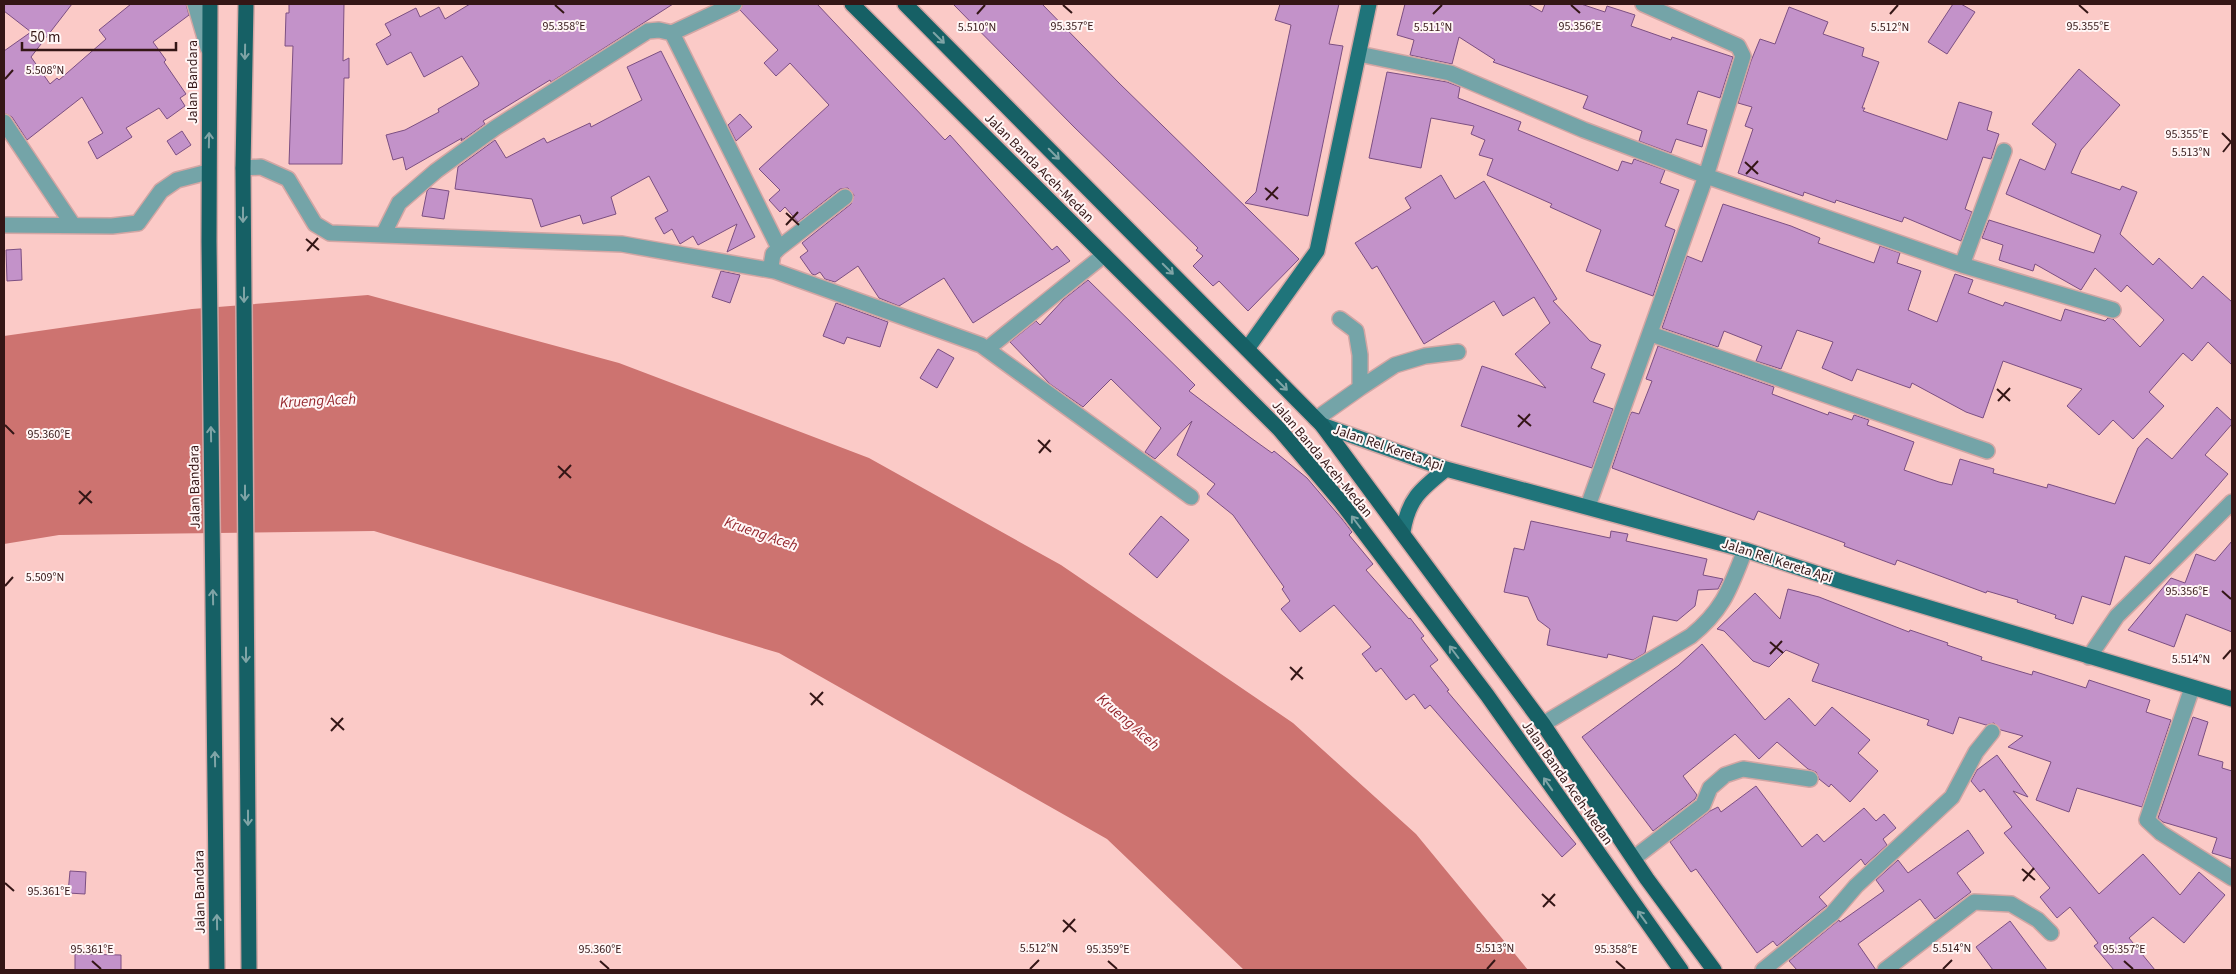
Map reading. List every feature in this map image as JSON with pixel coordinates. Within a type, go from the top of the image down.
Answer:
[{"type":"highway","name":"Jalan Bandara","points":[[210,4],[208,241],[217,970]]},
{"type":"highway","points":[[246,4],[243,168],[249,970]]},
{"type":"highway","name":"Jalan Banda Aceh-Medan","points":[[852,4],[1278,429],[1340,502],[1487,695],[1626,895],[1681,970]]},
{"type":"highway","name":"Jalan Banda Aceh-Medan","points":[[905,4],[1319,422],[1403,532],[1543,724],[1634,858],[1646,879],[1714,970]]},
{"type":"highway","points":[[1626,895],[1646,879]]},
{"type":"main road","points":[[1247,349],[1317,251],[1369,4]]},
{"type":"main road","name":"Jalan Rel Kereta Api","points":[[1319,422],[1446,469],[1745,550],[1840,581],[2232,699]]},
{"type":"main road","points":[[1403,532],[1405,516],[1412,501],[1424,487],[1446,469]]},
{"type":"street","points":[[195,4],[210,54]]},
{"type":"street","points":[[383,235],[398,204],[436,171],[495,128],[648,31],[672,32],[734,4]]},
{"type":"street","points":[[1588,506],[1706,176],[1741,66],[1742,53],[1738,46],[1643,4]]},
{"type":"street","points":[[672,32],[779,248]]},
{"type":"street","points":[[1359,54],[1450,74],[1550,116],[1706,176],[1962,265],[2114,310]]},
{"type":"street","points":[[4,122],[72,225]]},
{"type":"street","points":[[1962,265],[2004,151]]},
{"type":"street","points":[[243,168],[260,167],[288,179],[315,224],[330,233],[622,244],[775,271],[981,344],[1191,497]]},
{"type":"street","points":[[4,225],[112,226],[138,223],[162,191],[169,185],[177,180],[208,172]]},
{"type":"street","points":[[775,271],[771,266],[773,254],[845,197]]},
{"type":"street","points":[[987,349],[1104,255]]},
{"type":"street","points":[[1340,319],[1356,331],[1360,355],[1360,388]]},
{"type":"street","points":[[1651,334],[1988,450]]},
{"type":"street","points":[[1319,422],[1360,388],[1394,364],[1425,356],[1458,352]]},
{"type":"street","points":[[2089,657],[2117,616],[2232,502]]},
{"type":"street","points":[[1543,724],[1691,636],[1710,620],[1726,598],[1745,550]]},
{"type":"street","points":[[2192,688],[2147,820],[2161,833],[2232,878]]},
{"type":"street","points":[[1763,970],[1832,914],[1856,886],[1952,797],[1976,752],[1992,732]]},
{"type":"street","points":[[1634,858],[1703,805],[1710,788],[1725,775],[1743,769],[1810,779]]},
{"type":"street","points":[[1885,970],[1974,902],[2012,904],[2038,920],[2051,934]]},
{"type":"water","name":"Krueng Aceh","points":[[368,295],[619,363],[869,458],[1061,565],[1293,723],[1416,834],[1528,970],[1244,970],[1107,839],[779,653],[374,531],[59,535],[4,544],[4,336],[192,309]]},
{"type":"building","points":[[4,4],[72,4],[31,57],[50,84],[57,78],[59,80],[106,39],[99,30],[131,4],[186,4],[189,15],[153,42],[186,94],[180,98],[185,106],[167,119],[159,108],[126,128],[132,137],[97,159],[88,142],[103,133],[82,97],[27,140],[12,117],[4,113],[4,51],[31,32],[4,11]]},
{"type":"building","points":[[289,4],[344,4],[343,61],[349,58],[349,78],[344,78],[342,164],[289,164],[293,46],[285,46],[286,13],[289,13]]},
{"type":"building","points":[[470,4],[673,4],[551,82],[550,80],[483,121],[485,124],[461,141],[462,138],[406,170],[403,157],[393,160],[386,135],[405,130],[439,112],[438,109],[478,86],[479,83],[462,56],[424,77],[411,52],[387,65],[376,44],[391,35],[385,24],[416,8],[420,17],[439,7],[445,19]]},
{"type":"building","points":[[743,4],[817,4],[945,140],[950,135],[1052,250],[1057,246],[1070,261],[973,323],[944,278],[899,306],[879,298],[858,266],[835,282],[825,279],[820,272],[815,275],[812,274],[800,257],[808,251],[802,243],[851,204],[854,195],[848,188],[840,189],[798,222],[785,207],[780,212],[769,200],[780,190],[759,169],[829,105],[790,63],[776,76],[764,63],[778,50],[740,10]]},
{"type":"building","points":[[953,4],[1042,4],[1119,83],[1299,259],[1248,311],[1219,281],[1213,286],[1193,266],[1203,256],[1196,250],[1198,248],[1074,127]]},
{"type":"building","points":[[1280,4],[1339,4],[1329,44],[1343,46],[1308,216],[1245,203],[1256,192],[1291,25],[1275,20]]},
{"type":"building","points":[[1405,4],[1528,4],[1542,12],[1545,4],[1581,4],[1605,12],[1607,6],[1635,15],[1631,26],[1671,40],[1672,37],[1733,57],[1720,98],[1698,91],[1687,124],[1707,130],[1702,147],[1676,139],[1671,153],[1639,141],[1642,131],[1583,108],[1588,96],[1493,62],[1495,60],[1459,37],[1452,64],[1410,55],[1414,40],[1397,35]]},
{"type":"building","points":[[1953,4],[1961,4],[1975,12],[1947,54],[1928,42]]},
{"type":"building","points":[[1789,7],[1828,22],[1823,34],[1864,48],[1862,56],[1879,62],[1862,108],[1865,108],[1863,111],[1947,140],[1959,102],[1992,112],[1987,130],[1999,134],[1991,159],[1983,157],[1965,209],[1972,212],[1961,241],[1904,217],[1902,222],[1836,200],[1835,203],[1804,192],[1803,196],[1738,173],[1753,129],[1745,126],[1752,107],[1738,103],[1760,39],[1775,44]]},
{"type":"building","points":[[661,51],[755,237],[727,252],[737,224],[698,245],[693,236],[680,244],[672,229],[664,234],[655,218],[668,211],[649,176],[611,197],[616,214],[583,224],[580,215],[541,227],[532,199],[455,189],[458,167],[495,140],[506,158],[544,138],[547,143],[590,123],[591,127],[642,100],[627,67]]},
{"type":"building","points":[[2079,69],[2120,105],[2081,150],[2071,173],[2120,190],[2122,186],[2137,192],[2120,234],[2153,265],[2159,258],[2192,289],[2203,276],[2232,302],[2232,365],[2208,342],[2192,361],[2183,353],[2149,392],[2164,406],[2133,439],[2113,420],[2099,435],[2067,406],[2082,389],[2003,361],[1983,418],[1966,412],[1912,383],[1910,388],[1857,369],[1852,381],[1822,368],[1833,342],[1797,330],[1781,369],[1756,361],[1762,346],[1724,331],[1718,347],[1662,328],[1687,256],[1702,262],[1723,204],[1791,226],[1820,238],[1818,243],[1874,263],[1880,246],[1900,253],[1897,263],[1921,271],[1908,310],[1937,322],[1955,274],[1973,280],[1968,293],[2003,306],[2005,302],[2061,321],[2065,309],[2105,321],[2108,318],[2113,319],[2140,347],[2164,320],[2127,285],[2121,292],[2095,268],[2081,290],[2035,264],[2033,271],[1999,260],[2003,245],[1982,238],[1989,220],[2094,253],[2101,235],[2006,194],[2020,159],[2045,170],[2056,144],[2032,124]]},
{"type":"building","points":[[1387,72],[1447,82],[1460,87],[1458,98],[1521,122],[1518,130],[1618,171],[1622,161],[1632,164],[1634,159],[1665,170],[1660,183],[1679,190],[1665,226],[1675,230],[1653,296],[1586,271],[1601,230],[1550,207],[1552,204],[1487,175],[1493,159],[1479,155],[1485,140],[1471,134],[1474,126],[1431,118],[1421,168],[1369,158]]},
{"type":"building","points":[[740,114],[752,127],[736,141],[728,125]]},
{"type":"building","points":[[182,131],[191,145],[176,155],[167,141]]},
{"type":"building","points":[[1441,175],[1455,199],[1484,181],[1557,299],[1553,301],[1590,341],[1601,345],[1591,368],[1605,374],[1593,402],[1613,409],[1592,468],[1461,426],[1482,366],[1546,388],[1515,354],[1550,323],[1534,297],[1503,316],[1494,301],[1424,344],[1377,266],[1372,269],[1355,243],[1411,208],[1405,198]]},
{"type":"building","points":[[430,188],[449,191],[444,219],[422,216],[427,191]]},
{"type":"building","points":[[21,249],[22,280],[7,281],[6,250]]},
{"type":"building","points":[[721,271],[740,275],[730,303],[712,297]]},
{"type":"building","points":[[1088,280],[1195,385],[1189,391],[1272,453],[1274,451],[1307,478],[1342,519],[1352,532],[1349,535],[1373,564],[1366,570],[1424,636],[1421,638],[1438,660],[1430,666],[1449,690],[1447,691],[1576,844],[1562,857],[1430,705],[1425,709],[1414,694],[1406,700],[1381,668],[1376,672],[1362,654],[1371,647],[1334,605],[1300,632],[1281,609],[1290,601],[1282,589],[1284,587],[1233,515],[1207,494],[1215,484],[1177,455],[1192,421],[1155,459],[1145,452],[1161,428],[1111,379],[1083,407],[1050,384],[1010,342],[1036,321],[1040,325],[1064,299]]},
{"type":"building","points":[[836,303],[888,322],[880,347],[847,337],[844,344],[823,336]]},
{"type":"building","points":[[1658,346],[1774,387],[1772,394],[1828,415],[1829,412],[1852,420],[1854,415],[1869,420],[1867,425],[1914,442],[1904,470],[1952,485],[1960,459],[1994,469],[1993,473],[2047,488],[2048,484],[2115,504],[2138,448],[2147,438],[2172,459],[2217,407],[2232,421],[2232,424],[2205,455],[2228,474],[2150,564],[2125,556],[2110,605],[2082,596],[2073,624],[2055,618],[2056,615],[2017,602],[2018,600],[1987,591],[1986,593],[1897,560],[1895,565],[1844,546],[1845,543],[1758,511],[1754,520],[1612,468],[1630,415],[1632,412],[1639,414],[1652,381],[1646,379]]},
{"type":"building","points":[[938,349],[954,358],[937,388],[920,378]]},
{"type":"building","points":[[1161,516],[1189,540],[1157,578],[1129,554]]},
{"type":"building","points":[[1531,521],[1610,538],[1611,531],[1628,534],[1626,541],[1707,559],[1703,575],[1723,579],[1718,589],[1698,590],[1695,606],[1677,621],[1653,616],[1645,653],[1633,660],[1608,654],[1607,658],[1547,645],[1550,629],[1538,620],[1528,597],[1504,592],[1514,548],[1524,550]]},
{"type":"building","points":[[2232,541],[2232,632],[2186,614],[2174,647],[2128,630],[2171,578],[2185,583],[2196,554],[2215,561]]},
{"type":"building","points":[[1788,589],[1819,597],[1909,632],[1910,630],[1948,643],[1947,645],[1982,657],[1981,660],[2032,675],[2033,671],[2086,688],[2089,680],[2150,700],[2146,712],[2171,720],[2142,807],[2077,788],[2069,812],[2036,800],[2051,762],[2008,747],[2023,736],[2001,730],[1994,723],[1986,725],[1959,717],[1953,734],[1927,725],[1929,720],[1812,681],[1819,664],[1786,650],[1769,667],[1753,661],[1724,631],[1717,629],[1755,593],[1780,619]]},
{"type":"building","points":[[1702,644],[1765,720],[1789,698],[1815,726],[1832,707],[1870,740],[1858,753],[1878,771],[1850,802],[1831,784],[1829,787],[1819,779],[1816,772],[1808,769],[1777,742],[1759,759],[1735,734],[1683,776],[1697,795],[1695,799],[1653,831],[1582,737],[1678,666]]},
{"type":"building","points":[[2193,717],[2208,722],[2198,755],[2223,762],[2222,768],[2232,771],[2232,859],[2212,853],[2217,838],[2163,822],[2158,818]]},
{"type":"building","points":[[1997,755],[2028,797],[2013,791],[2099,894],[2143,854],[2180,895],[2199,872],[2225,895],[2184,943],[2153,917],[2129,938],[2155,970],[2114,970],[2094,946],[2098,943],[2070,907],[2057,918],[2040,897],[2050,888],[2004,833],[2012,827],[1984,789],[1980,792],[1971,781],[1977,770]]},
{"type":"building","points":[[1756,786],[1802,847],[1817,834],[1824,842],[1864,808],[1876,821],[1884,814],[1896,828],[1883,839],[1887,845],[1865,865],[1861,859],[1819,897],[1827,906],[1777,946],[1773,941],[1757,953],[1696,869],[1691,872],[1670,842],[1710,811],[1718,807],[1721,812]]},
{"type":"building","points":[[1968,830],[1984,853],[1957,873],[1971,892],[1935,919],[1920,899],[1858,944],[1876,970],[1797,970],[1789,961],[1839,920],[1840,922],[1884,891],[1876,880],[1898,860],[1908,873]]},
{"type":"building","points":[[70,871],[86,872],[85,894],[68,893]]},
{"type":"building","points":[[2010,921],[2047,970],[1993,970],[1976,947]]},
{"type":"building","points":[[75,954],[121,955],[121,970],[75,970]]}]
